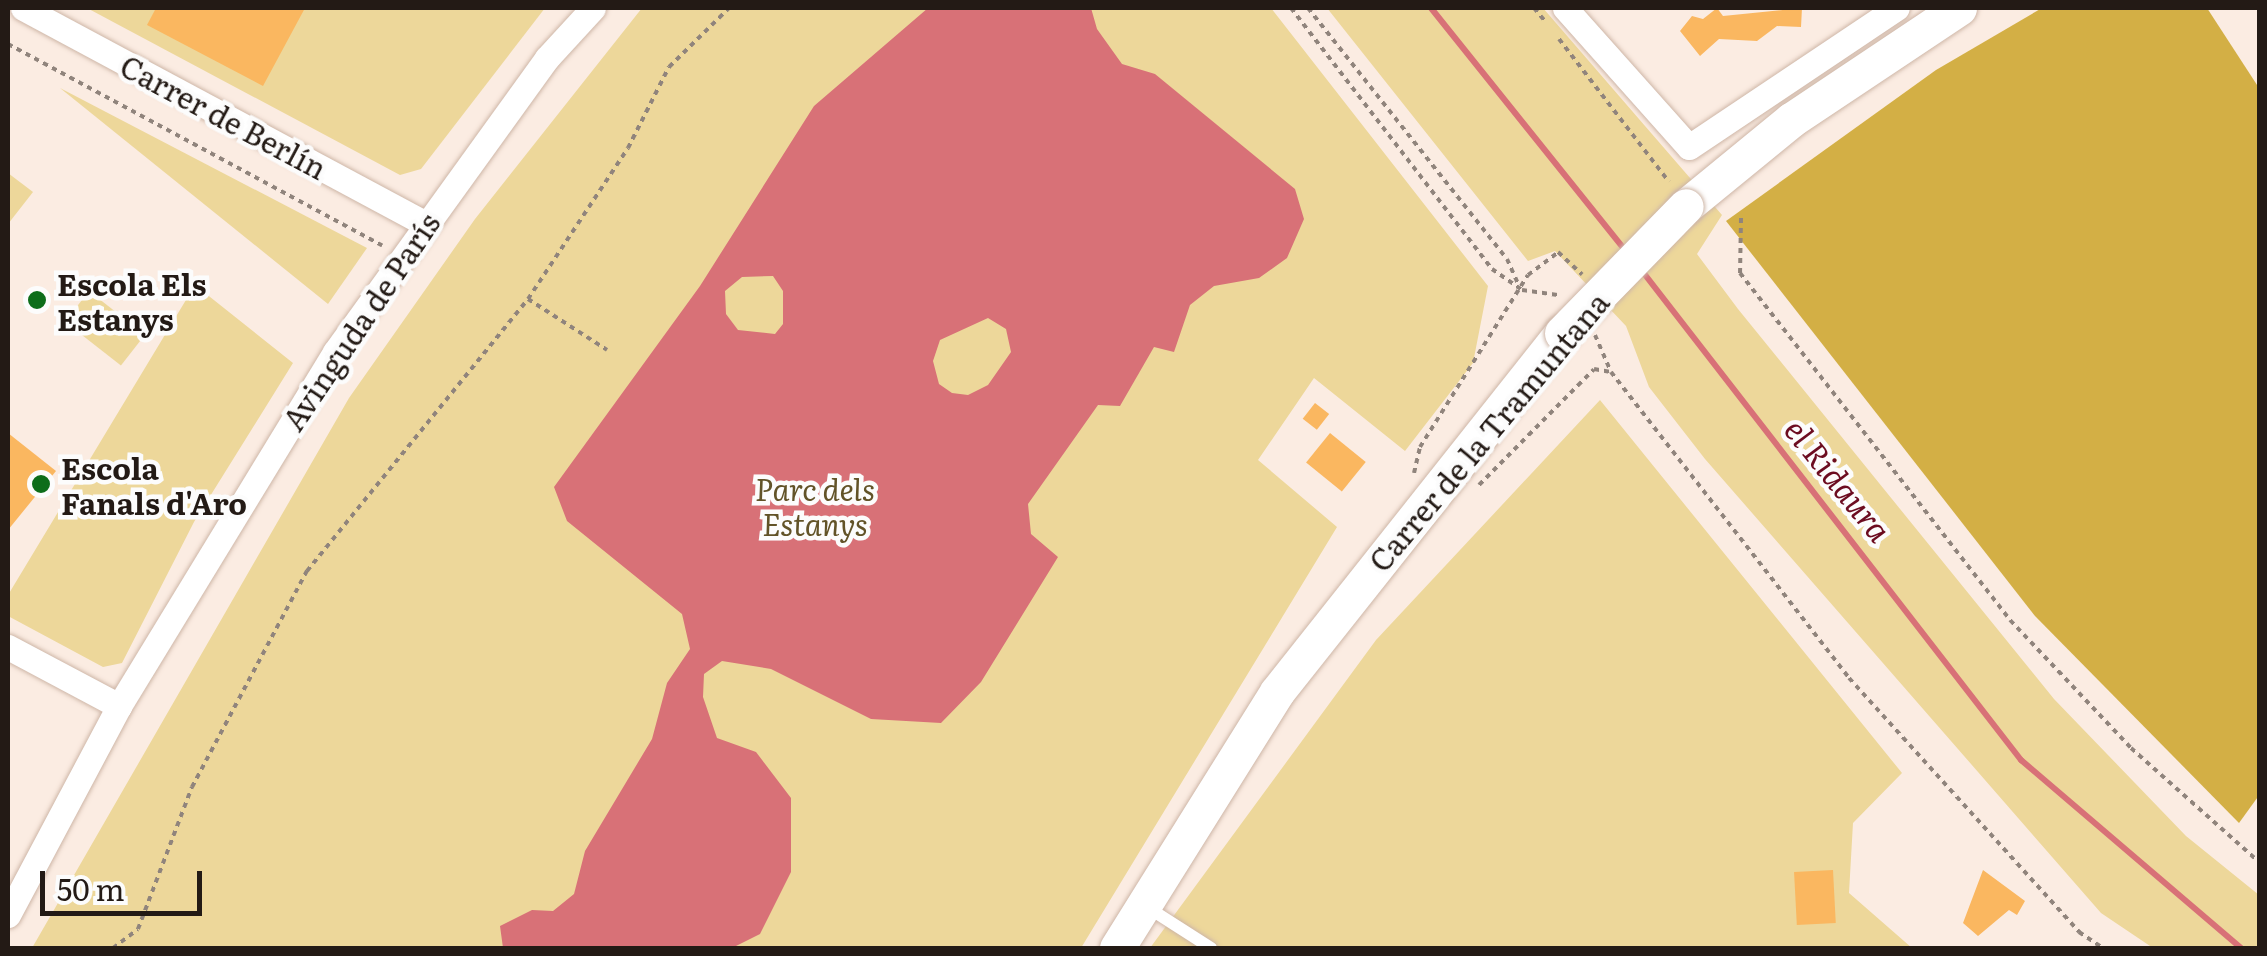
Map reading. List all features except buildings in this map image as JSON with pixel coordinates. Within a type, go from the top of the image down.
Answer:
[{"type":"main road","name":"Carrer de la Tramuntana","points":[[1117,948],[1140,904],[1277,692],[1562,332],[1686,206],[1791,120],[1959,8]]},
{"type":"street","name":"Carrer de Berlín","points":[[23,8],[425,224]]},
{"type":"street","name":"Avinguda de París","points":[[8,915],[119,706],[335,352],[548,58],[594,8]]},
{"type":"street","points":[[1556,15],[1689,147],[1883,11]]},
{"type":"street","points":[[8,647],[119,706]]},
{"type":"lane","points":[[1140,904],[1211,948]]},
{"type":"path","points":[[115,948],[138,929],[192,787],[307,570],[528,299],[628,148],[669,68],[729,8]]},
{"type":"path","points":[[1291,8],[1492,269],[1522,290]]},
{"type":"path","points":[[1308,8],[1506,259],[1522,290]]},
{"type":"path","points":[[1534,8],[1556,15]]},
{"type":"path","points":[[1558,38],[1655,163]]},
{"type":"path","points":[[8,44],[400,258]]},
{"type":"path","points":[[1742,218],[1740,273],[2010,620],[2131,748],[2260,863]]},
{"type":"path","points":[[1522,290],[1528,276],[1558,252],[1590,281]]},
{"type":"path","points":[[528,299],[606,350]]},
{"type":"path","points":[[1611,372],[1849,678],[2079,932],[2102,948]]},
{"type":"green space","points":[[87,8],[545,8],[421,169],[400,175]]},
{"type":"green space","name":"Parc dels Estanys","points":[[642,8],[1271,8],[1488,286],[1473,363],[1405,451],[1314,378],[1258,460],[1337,527],[1081,948],[32,948],[349,398],[475,219]]},
{"type":"green space","points":[[1327,8],[1543,8],[1722,215],[1697,254],[1738,309],[2054,699],[2186,836],[2259,895],[2259,948],[2153,948],[2101,913],[1705,459],[1649,387],[1626,326],[1555,251],[1528,261]]},
{"type":"green space","points":[[60,88],[367,248],[328,304]]},
{"type":"green space","points":[[8,173],[33,192],[8,224]]},
{"type":"green space","points":[[195,285],[293,363],[194,522],[122,663],[103,667],[8,616],[8,595]]},
{"type":"green space","points":[[89,291],[145,335],[121,365],[65,322]]},
{"type":"green space","points":[[1600,400],[1902,773],[1853,823],[1849,893],[1912,948],[1150,948],[1376,640]]},
{"type":"shaded area","points":[[928,8],[1091,8],[1097,29],[1122,64],[1155,74],[1295,189],[1304,219],[1287,258],[1259,278],[1214,286],[1190,305],[1174,352],[1154,347],[1120,406],[1098,405],[1028,504],[1031,534],[1058,557],[981,682],[941,723],[871,719],[771,669],[722,661],[704,674],[703,697],[717,738],[756,752],[791,798],[791,872],[760,934],[732,948],[503,948],[500,926],[532,910],[553,911],[574,894],[585,851],[652,739],[667,683],[690,649],[682,614],[567,521],[554,487],[700,286],[814,106]],"holes":[[[773,276],[783,291],[783,324],[775,334],[738,330],[726,314],[725,291],[742,277]],[[988,318],[1006,329],[1011,352],[988,385],[968,395],[952,393],[939,384],[933,361],[940,340]]]},
{"type":"shaded area","points":[[2042,8],[2207,8],[2259,88],[2260,794],[2239,823],[2035,616],[1726,221],[1936,70]]},
{"type":"waterway","name":"el Ridaura","points":[[1431,8],[1625,250]]},
{"type":"waterway","name":"el Ridaura","points":[[1639,267],[2021,760],[2241,948]]},
{"type":"place","name":"Escola Els Estanys","points":[[37,300]]},
{"type":"place","name":"Escola Fanals d'Aro","points":[[41,484]]}]
